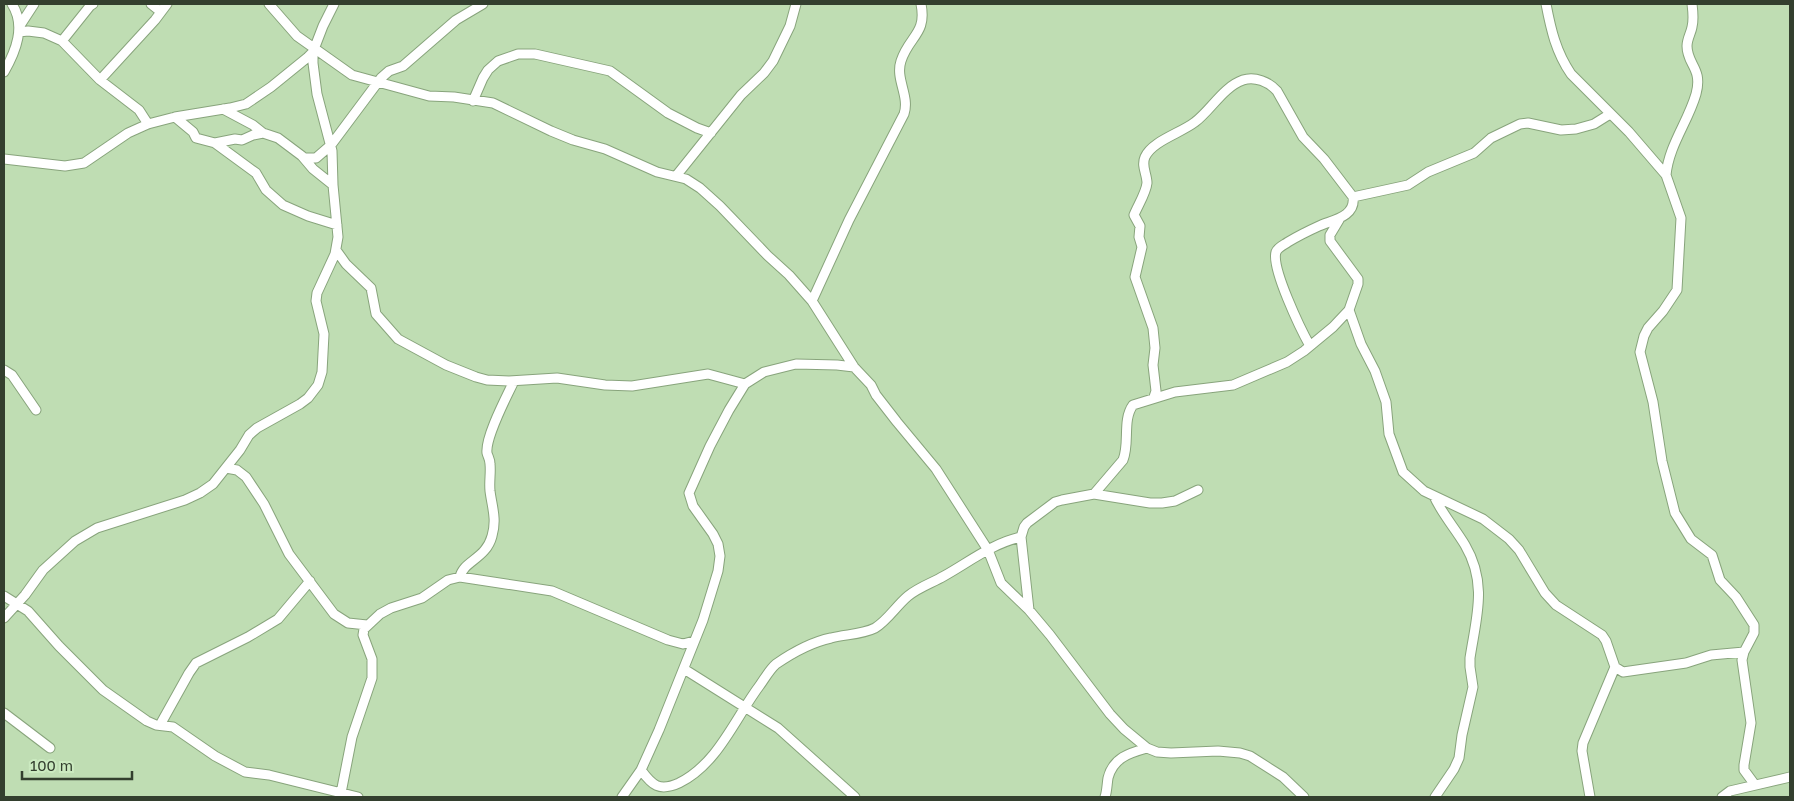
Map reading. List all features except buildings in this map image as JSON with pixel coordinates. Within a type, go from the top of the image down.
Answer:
[{"type":"street","points":[[4,72],[15,50],[19,29],[19,15],[12,4]]},
{"type":"street","points":[[19,29],[34,4]]},
{"type":"street","points":[[62,41],[93,4]]},
{"type":"street","points":[[151,4],[161,12]]},
{"type":"street","points":[[100,80],[155,20],[167,4]]},
{"type":"street","points":[[269,4],[286,25],[313,50],[352,75],[429,96],[493,103],[566,137],[605,149],[657,172],[676,176],[700,188],[711,197],[789,275],[812,301],[854,367],[871,385],[876,395],[936,469],[988,550],[999,580],[1029,610],[1050,635],[1110,714],[1147,748]]},
{"type":"street","points":[[4,618],[51,561],[89,532],[185,500],[213,484],[249,435],[269,421],[300,404],[308,398],[318,385],[322,372],[324,334],[316,301],[317,293],[336,250],[338,237],[330,145],[317,94],[312,64],[313,50],[334,4]]},
{"type":"street","points":[[305,158],[316,158],[330,145],[377,82],[390,71],[403,66],[456,20],[483,4]]},
{"type":"street","points":[[676,176],[741,95],[764,73],[773,61],[790,26],[796,4]]},
{"type":"street","points":[[812,301],[849,220],[904,114],[906,104],[900,70],[901,60],[921,27],[924,16],[921,4]]},
{"type":"street","points":[[1546,4],[1552,35],[1564,64],[1571,74],[1629,132],[1666,174],[1681,218],[1677,290],[1664,311],[1648,328],[1640,352],[1653,402],[1662,461],[1675,513],[1691,539],[1712,555],[1720,580],[1736,597],[1754,624],[1754,633],[1744,652],[1742,668],[1751,723],[1744,770],[1755,785]]},
{"type":"street","points":[[1666,174],[1670,155],[1689,112],[1698,85],[1698,75],[1687,46],[1693,26],[1692,4]]},
{"type":"street","points":[[19,29],[44,33],[62,41],[100,80],[139,110],[148,124]]},
{"type":"street","points":[[4,159],[65,166],[81,164],[90,160],[128,133],[148,124],[175,117],[240,106],[252,100],[292,70],[313,50]]},
{"type":"street","points":[[474,101],[483,78],[488,70],[498,61],[518,54],[535,54],[610,71],[668,113],[711,133]]},
{"type":"street","points":[[1094,494],[1123,460],[1128,418],[1131,407],[1136,403],[1188,390],[1233,385],[1287,362],[1333,327],[1349,310],[1358,279],[1330,241],[1330,234],[1339,220],[1352,208],[1354,203],[1353,197],[1324,158],[1303,137],[1277,91],[1272,85],[1264,81],[1243,80],[1224,93],[1195,122],[1150,149],[1145,156],[1143,165],[1147,185],[1134,215],[1140,226],[1139,237],[1142,247],[1135,277],[1153,328],[1155,348],[1153,365],[1156,391],[1154,397]]},
{"type":"street","points":[[222,109],[253,125],[263,133],[278,138],[305,158],[313,169],[332,185]]},
{"type":"street","points":[[1353,197],[1408,185],[1428,172],[1474,153],[1491,138],[1520,124],[1561,130],[1576,129],[1594,124],[1610,114]]},
{"type":"street","points":[[175,117],[193,132],[196,138],[215,143],[256,173],[266,190],[283,206],[308,216],[337,224]]},
{"type":"street","points":[[215,143],[235,139],[242,140],[263,133]]},
{"type":"street","points":[[1310,346],[1299,328],[1291,307],[1278,269],[1276,254],[1279,248],[1303,234],[1324,224],[1339,220]]},
{"type":"street","points":[[336,250],[346,264],[371,288],[376,314],[388,329],[401,341],[467,374],[487,380],[514,381],[557,378],[632,386],[708,374],[745,384]]},
{"type":"street","points":[[1349,310],[1361,344],[1376,371],[1386,402],[1389,434],[1403,472],[1424,491],[1483,519],[1514,544],[1540,587],[1556,605],[1602,635],[1615,667],[1623,672],[1686,663],[1711,655],[1744,652]]},
{"type":"street","points":[[622,797],[641,770],[684,668],[716,577],[720,556],[716,539],[691,503],[689,490],[717,432],[745,384],[764,372],[786,366],[814,364],[854,367]]},
{"type":"street","points":[[4,370],[12,374],[36,410]]},
{"type":"street","points":[[460,577],[463,569],[484,552],[492,536],[494,512],[490,491],[490,462],[487,451],[497,417],[514,381]]},
{"type":"street","points":[[226,468],[237,470],[246,477],[264,504],[289,554],[334,614],[352,624],[367,626]]},
{"type":"street","points":[[1029,610],[1022,537],[1024,527],[1055,502],[1094,494],[1150,503],[1162,503],[1175,501],[1198,490]]},
{"type":"street","points":[[1434,496],[1467,547],[1475,566],[1479,594],[1470,667],[1473,686],[1459,758],[1454,769],[1435,797]]},
{"type":"street","points":[[641,770],[651,782],[662,787],[689,778],[708,762],[774,665],[815,643],[832,637],[875,628],[913,593],[988,550],[1022,537]]},
{"type":"street","points":[[341,793],[352,737],[372,678],[372,659],[363,635],[367,626],[380,614],[391,608],[422,598],[448,580],[460,577],[552,591],[668,640],[683,644],[694,641]]},
{"type":"street","points":[[160,725],[196,663],[248,638],[278,619],[310,582]]},
{"type":"street","points":[[4,596],[28,611],[59,646],[106,692],[147,721],[169,726],[177,730],[215,756],[246,772],[269,775],[358,797]]},
{"type":"street","points":[[1590,797],[1582,751],[1583,743],[1615,667]]},
{"type":"street","points":[[684,668],[778,728],[796,742],[855,797]]},
{"type":"street","points":[[4,713],[50,748]]},
{"type":"street","points":[[1105,797],[1109,776],[1116,762],[1128,754],[1147,748],[1171,753],[1218,751],[1240,753],[1283,776],[1304,797]]},
{"type":"street","points":[[1722,797],[1730,791],[1790,777]]}]
